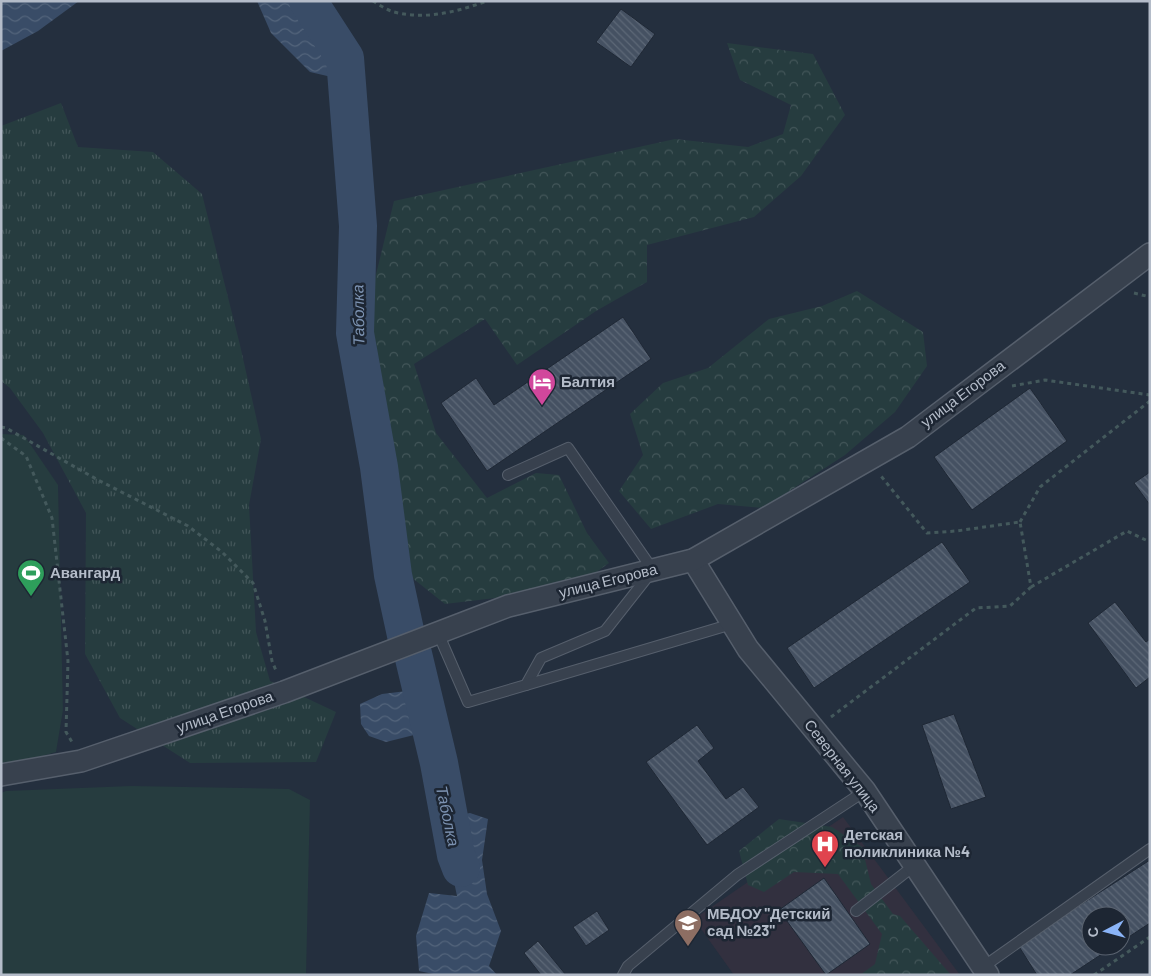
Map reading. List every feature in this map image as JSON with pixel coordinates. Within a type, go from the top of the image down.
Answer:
[{"type":"street","name":"улица Егорова","points":[[1,775],[81,761],[284,692],[508,606],[693,560],[908,436],[1150,254]]},
{"type":"street","name":"Северная улица","points":[[693,560],[748,649],[864,791],[986,971]]},
{"type":"lane","points":[[508,475],[568,448],[653,570],[605,631],[541,658],[526,685]]},
{"type":"lane","points":[[438,633],[468,702],[732,624]]},
{"type":"lane","points":[[623,975],[628,966],[737,875],[864,791]]},
{"type":"lane","points":[[986,971],[1150,849]]},
{"type":"lane","points":[[856,911],[915,865]]},
{"type":"path","points":[[373,1],[393,12],[427,15],[459,12],[487,1]]},
{"type":"path","points":[[1008,386],[1046,380],[1150,395]]},
{"type":"path","points":[[1031,587],[1020,522],[1040,486],[1150,401]]},
{"type":"path","points":[[1,427],[188,526],[222,552],[253,583],[266,620],[272,661],[284,692]]},
{"type":"path","points":[[1,438],[26,456],[52,518],[68,661],[66,732],[81,761]]},
{"type":"path","points":[[867,460],[927,533],[1020,522]]},
{"type":"path","points":[[814,730],[976,608],[1010,606],[1031,587],[1127,531],[1150,542]]},
{"type":"path","points":[[1094,975],[1150,937]]},
{"type":"shaded area","name":"Детская поликлиника №4","points":[[843,817],[960,975],[734,975],[694,919]]},
{"type":"green space","points":[[727,43],[813,54],[845,115],[801,176],[754,217],[647,245],[647,282],[596,311],[517,365],[485,319],[414,364],[436,433],[487,498],[536,473],[559,475],[587,533],[609,563],[587,579],[536,593],[445,604],[406,573],[367,311],[394,201],[675,139],[748,147],[783,134],[791,105],[740,80]]},
{"type":"green space","points":[[61,103],[78,147],[153,152],[202,194],[240,345],[261,439],[249,505],[256,632],[270,681],[336,712],[316,762],[190,763],[120,718],[85,654],[86,513],[43,433],[10,388],[1,381],[1,126]]},
{"type":"green space","points":[[857,291],[923,332],[927,366],[895,412],[845,455],[763,508],[718,504],[651,529],[619,491],[643,455],[630,414],[663,383],[708,368],[769,319],[822,306]]},
{"type":"green space","name":"Авангард","points":[[1,434],[24,435],[58,485],[63,710],[56,752],[1,768]]},
{"type":"green space","points":[[131,786],[289,789],[310,800],[306,975],[1,975],[1,793],[6,791]]},
{"type":"green space","points":[[779,819],[832,827],[862,847],[871,884],[893,914],[900,916],[951,975],[860,975],[875,964],[882,934],[838,874],[794,872],[764,892],[748,885],[739,851]]},
{"type":"water","points":[[1,1],[79,1],[38,31],[1,51]]},
{"type":"water","points":[[257,1],[324,1],[334,18],[354,66],[346,76],[336,78],[310,72],[271,33]]},
{"type":"water","points":[[415,690],[434,697],[437,716],[414,735],[386,742],[369,736],[361,724],[360,704],[382,694]]},
{"type":"water","points":[[470,813],[488,819],[482,860],[487,894],[501,931],[489,966],[497,975],[438,975],[419,971],[416,936],[429,893],[457,896],[445,839],[449,817]]},
{"type":"building","points":[[621,9],[655,34],[631,67],[596,42]]},
{"type":"building","points":[[623,317],[651,359],[487,471],[441,403],[476,378],[494,405]]},
{"type":"building","points":[[1030,388],[1067,441],[972,510],[934,457]]},
{"type":"building","points":[[1150,472],[1150,505],[1134,483]]},
{"type":"building","points":[[942,542],[970,582],[814,688],[787,648]]},
{"type":"building","points":[[1115,602],[1146,642],[1150,639],[1150,677],[1136,688],[1088,623]]},
{"type":"building","points":[[954,714],[986,797],[951,809],[922,725]]},
{"type":"building","points":[[697,725],[714,748],[698,761],[726,799],[743,787],[759,807],[707,845],[646,762]]},
{"type":"building","points":[[1150,860],[1150,923],[1131,935],[1131,906],[1081,906],[1081,956],[1099,956],[1070,975],[1037,975],[1018,945]]},
{"type":"building","points":[[824,878],[870,944],[826,975],[779,910]]},
{"type":"building","points":[[597,911],[609,930],[586,946],[573,927]]},
{"type":"building","points":[[538,941],[566,975],[541,975],[524,953]]},
{"type":"waterway","name":"Таболка","points":[[308,1],[345,58],[358,226],[355,333],[379,467],[393,575],[406,635]]},
{"type":"waterway","name":"Таболка","points":[[413,654],[439,763],[456,855],[461,868]]},
{"type":"place","name":"Балтия","points":[[542,406]]},
{"type":"place","name":"Авангард","points":[[31,597]]},
{"type":"place","name":"Детская поликлиника №4","points":[[825,868]]},
{"type":"place","name":"МБДОУ \"Детский сад №23\"","points":[[688,947]]}]
